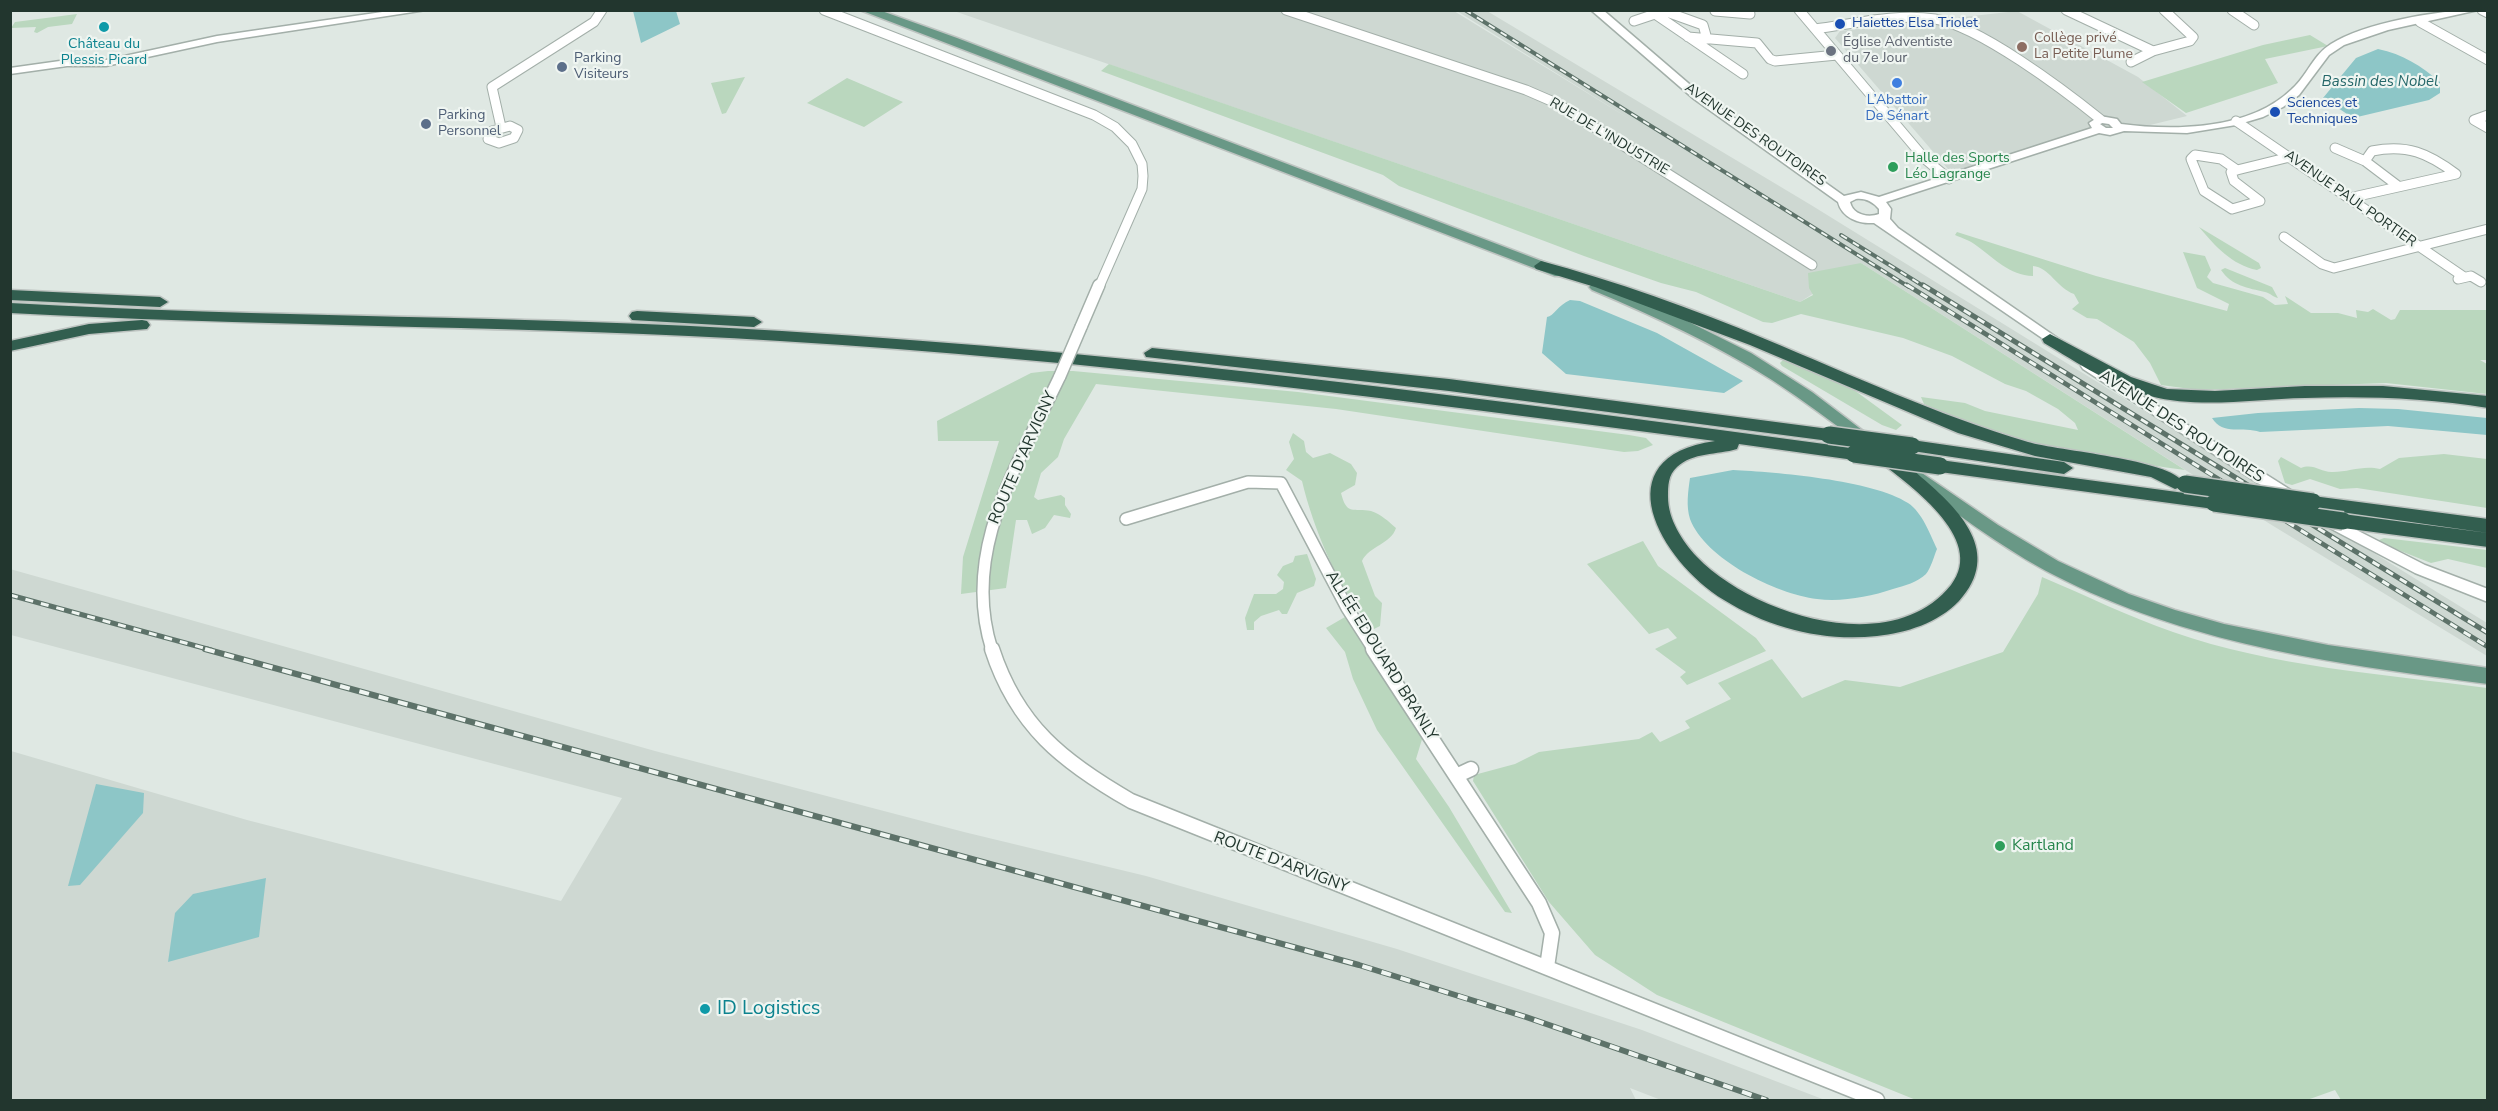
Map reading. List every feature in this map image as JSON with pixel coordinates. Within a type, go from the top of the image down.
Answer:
[{"type":"highway","points":[[1541,266],[1600,284],[1767,345],[1971,432],[2035,450],[2154,472],[2180,484]]},
{"type":"highway","points":[[10,295],[708,319],[968,336],[1327,370],[1829,435],[2487,526]]},
{"type":"highway","points":[[10,308],[707,332],[973,349],[1245,374],[1448,398],[2487,540]]},
{"type":"highway","points":[[10,346],[74,331],[123,326],[655,336],[707,332]]},
{"type":"highway","points":[[2050,339],[2132,384],[2172,395],[2220,396],[2378,390],[2421,392],[2487,402]]},
{"type":"highway","points":[[1784,444],[1769,448],[1737,445],[1704,447],[1671,462],[1659,480],[1656,498],[1660,516],[1670,536],[1684,556],[1717,586],[1768,613],[1824,628],[1864,630],[1894,626],[1930,613],[1955,594],[1966,578],[1969,552],[1964,535],[1953,517],[1857,433]]},
{"type":"main road","points":[[866,10],[953,41],[1654,310],[1719,342],[1782,379],[1977,519],[2033,555],[2073,577],[2149,610],[2195,626],[2268,643],[2484,675]]},
{"type":"main road","points":[[885,10],[953,41]]},
{"type":"street","points":[[10,71],[67,63],[117,61],[217,39],[421,10]]},
{"type":"street","points":[[501,127],[492,87],[594,22],[602,10]]},
{"type":"street","name":"ROUTE D'ARVIGNY","points":[[824,10],[1094,115],[1127,137],[1141,158],[1144,175],[1142,189],[1060,376],[993,518],[982,572],[984,625],[1000,676],[1029,722],[1049,745],[1068,761],[1131,801],[1877,1101]]},
{"type":"street","name":"RUE DE L'INDUSTRIE","points":[[1286,10],[1526,90],[1556,103],[1812,265]]},
{"type":"street","name":"AVENUE DES ROUTOIRES","points":[[1596,10],[1698,97],[1848,198],[1846,210],[1851,214],[1880,218],[1892,229],[2050,339],[2224,457],[2345,530],[2420,569],[2487,596]]},
{"type":"street","points":[[1799,10],[1925,159],[1949,179]]},
{"type":"street","points":[[1872,10],[1884,22]]},
{"type":"street","points":[[2066,10],[2153,51]]},
{"type":"street","points":[[2131,62],[2153,51],[2190,41],[2193,37],[2164,10]]},
{"type":"street","points":[[2232,10],[2254,25]]},
{"type":"street","points":[[1815,29],[1923,19],[1959,26],[2077,101],[2100,124],[2116,132],[2121,127],[2147,131],[2236,121],[2268,110],[2287,100],[2301,87],[2321,57],[2340,42],[2363,34],[2420,22],[2443,13],[2473,10]]},
{"type":"street","points":[[2482,10],[2487,13]]},
{"type":"street","points":[[1634,21],[1664,11],[1703,25],[1707,39]]},
{"type":"street","points":[[1714,11],[1750,15]]},
{"type":"street","points":[[1655,14],[1743,74]]},
{"type":"street","points":[[2420,22],[2487,60]]},
{"type":"street","points":[[1688,37],[1757,43],[1775,61],[1837,56]]},
{"type":"street","points":[[2487,115],[2474,120],[2487,128]]},
{"type":"street","name":"AVENUE PAUL PORTIER","points":[[2236,121],[2417,246],[2459,279],[2471,276],[2481,282]]},
{"type":"street","points":[[1879,201],[1949,179],[2100,124]]},
{"type":"street","points":[[2349,198],[2456,174],[2429,153],[2407,147],[2372,151],[2368,163]]},
{"type":"street","points":[[2335,148],[2368,163],[2398,186]]},
{"type":"street","points":[[2237,170],[2221,159],[2195,155],[2190,159],[2204,191],[2232,209],[2260,201],[2234,181],[2231,172],[2290,158]]},
{"type":"street","points":[[1848,198],[1865,196],[1879,201],[1886,209],[1880,218]]},
{"type":"street","points":[[2284,237],[2322,264],[2334,268],[2482,230],[2487,238]]},
{"type":"street","name":"ALLÉE EDOUARD BRANLY","points":[[1126,519],[1248,482],[1281,483],[1347,608],[1539,903],[1552,933],[1547,967]]},
{"type":"street","points":[[1456,776],[1471,769]]},
{"type":"shaded area","points":[[954,11],[1454,11],[1636,123],[1457,11],[1487,11],[1811,205],[2487,623],[2487,656],[2270,524],[1861,263],[1800,302]]},
{"type":"shaded area","points":[[2017,11],[2138,77],[2187,116],[2146,126],[2085,130],[1965,171],[1948,169],[1835,38],[1840,31]]},
{"type":"shaded area","points":[[10,569],[655,751],[964,832],[1146,876],[1397,949],[1642,1030],[1825,1100],[1661,1100],[1630,1088],[1636,1100],[11,1100],[11,751],[247,820],[561,901],[622,798],[11,635]]},
{"type":"green space","points":[[77,14],[72,24],[48,27],[37,33],[34,32],[36,27],[11,28],[15,22]]},
{"type":"green space","points":[[2310,35],[2328,46],[2265,59],[2278,83],[2186,113],[2142,82],[2263,45]]},
{"type":"green space","points":[[1109,64],[1800,302],[1813,295],[1809,288],[1808,273],[1861,263],[2185,470],[2052,447],[1955,418],[1924,404],[1921,397],[1965,403],[1985,411],[2078,430],[2075,423],[2058,409],[1952,356],[1903,338],[1801,314],[1772,323],[1763,322],[1696,292],[1661,283],[1584,256],[1399,186],[1383,175],[1101,71]]},
{"type":"green space","points":[[745,77],[726,113],[722,114],[711,83]]},
{"type":"green space","points":[[847,78],[903,102],[864,127],[807,103]]},
{"type":"green space","points":[[2199,227],[2259,263],[2261,268],[2257,270],[2232,259],[2218,248]]},
{"type":"green space","points":[[1957,232],[2096,276],[2227,311],[2229,304],[2197,288],[2183,252],[2205,256],[2211,270],[2207,277],[2213,283],[2263,297],[2275,305],[2288,304],[2285,296],[2311,313],[2338,313],[2357,318],[2356,310],[2368,312],[2373,309],[2391,320],[2395,319],[2400,310],[2487,310],[2487,360],[2480,360],[2487,364],[2487,394],[2386,383],[2198,390],[2161,385],[2150,363],[2134,342],[2097,319],[2087,318],[2072,309],[2079,303],[2074,294],[2044,270],[2033,266],[2033,276],[2017,273],[2003,266],[1972,243],[1955,235]]},
{"type":"green space","points":[[2225,268],[2272,287],[2278,298],[2235,283],[2221,270]]},
{"type":"green space","points":[[1784,359],[1854,390],[1902,425],[1896,430],[1882,425],[1782,366],[1780,363]]},
{"type":"green space","points":[[1073,371],[1298,392],[1629,435],[1646,438],[1653,445],[1638,451],[1624,452],[1336,409],[1096,384],[1064,439],[1058,457],[1041,473],[1034,497],[1038,500],[1061,495],[1065,498],[1065,505],[1071,514],[1070,518],[1054,515],[1045,528],[1032,534],[1027,520],[1016,520],[1006,588],[961,594],[963,557],[999,441],[938,441],[937,421],[1031,373]]},
{"type":"green space","points":[[1293,433],[1304,441],[1306,452],[1313,458],[1330,453],[1351,464],[1357,473],[1355,485],[1341,493],[1349,508],[1371,511],[1385,518],[1396,528],[1390,538],[1365,556],[1362,561],[1375,596],[1382,603],[1380,626],[1374,629],[1350,598],[1329,559],[1313,519],[1302,481],[1286,470],[1294,459],[1289,442]]},
{"type":"green space","points":[[2444,454],[2487,459],[2487,508],[2357,488],[2340,489],[2310,479],[2292,485],[2285,483],[2278,461],[2281,457],[2301,468],[2314,467],[2333,472],[2380,469],[2399,458]]},
{"type":"green space","points":[[2384,538],[2487,550],[2487,568],[2448,559],[2431,563],[2383,544],[2379,540]]},
{"type":"green space","points":[[1643,541],[1658,566],[1756,638],[1766,651],[1687,685],[1680,677],[1686,672],[1655,649],[1677,638],[1668,628],[1649,634],[1587,564]]},
{"type":"green space","points":[[1307,554],[1316,579],[1314,586],[1297,593],[1287,614],[1282,614],[1279,610],[1261,616],[1254,622],[1254,630],[1247,630],[1245,618],[1254,594],[1276,594],[1283,589],[1284,582],[1277,575],[1283,566],[1293,562],[1295,556]]},
{"type":"green space","name":"Kartland","points":[[2042,577],[2173,632],[2250,654],[2328,668],[2487,688],[2487,1100],[2341,1100],[2335,1090],[2307,1100],[1916,1100],[1657,995],[1595,955],[1549,902],[1473,781],[1474,775],[1515,764],[1539,752],[1639,739],[1652,732],[1660,742],[1690,728],[1685,721],[1731,699],[1718,683],[1772,659],[1802,698],[1845,680],[1900,687],[2003,652],[2038,594]]},
{"type":"green space","points":[[1345,617],[1423,736],[1416,759],[1449,807],[1512,913],[1505,912],[1377,730],[1353,679],[1345,652],[1326,628]]},
{"type":"water","points":[[633,11],[676,11],[680,24],[641,43]]},
{"type":"water","name":"Bassin des Nobel","points":[[2378,49],[2404,57],[2426,71],[2440,82],[2440,93],[2429,100],[2353,118],[2323,98],[2356,58]]},
{"type":"water","points":[[1570,300],[1580,301],[1657,333],[1743,381],[1724,393],[1566,374],[1542,353],[1547,317]]},
{"type":"water","points":[[2359,408],[2398,409],[2487,418],[2487,435],[2388,426],[2260,432],[2228,429],[2217,424],[2212,418],[2258,413]]},
{"type":"water","points":[[1733,470],[1798,475],[1848,483],[1872,488],[1908,503],[1921,518],[1937,549],[1929,569],[1923,577],[1906,585],[1846,599],[1826,600],[1800,596],[1763,582],[1726,561],[1710,548],[1698,534],[1690,519],[1688,494],[1690,478]]},
{"type":"water","points":[[96,784],[144,793],[143,813],[80,885],[68,886]]},
{"type":"water","points":[[266,878],[259,937],[168,962],[175,913],[193,894]]},
{"type":"railway","points":[[1465,10],[1909,287]]},
{"type":"railway","points":[[1841,235],[1925,287]]},
{"type":"railway","points":[[1907,285],[2488,647]]},
{"type":"railway","points":[[1923,285],[2488,633]]},
{"type":"railway","points":[[10,595],[211,650]]},
{"type":"railway","points":[[205,649],[1359,965],[1526,1017],[1766,1100]]},
{"type":"place","name":"Haiettes Elsa Triolet","points":[[1840,24]]},
{"type":"place","name":"Château du Plessis Picard","points":[[104,27]]},
{"type":"place","name":"Collège privé La Petite Plume","points":[[2022,47]]},
{"type":"place","name":"Église Adventiste du 7e Jour","points":[[1831,51]]},
{"type":"place","name":"Parking Visiteurs","points":[[562,67]]},
{"type":"place","name":"L’Abattoir De Sénart","points":[[1897,83]]},
{"type":"place","name":"Sciences et Techniques","points":[[2275,112]]},
{"type":"place","name":"Parking Personnel","points":[[426,124]]},
{"type":"place","name":"Halle des Sports Léo Lagrange","points":[[1893,167]]},
{"type":"place","name":"Kartland","points":[[2000,846]]},
{"type":"place","name":"ID Logistics","points":[[705,1009]]}]
